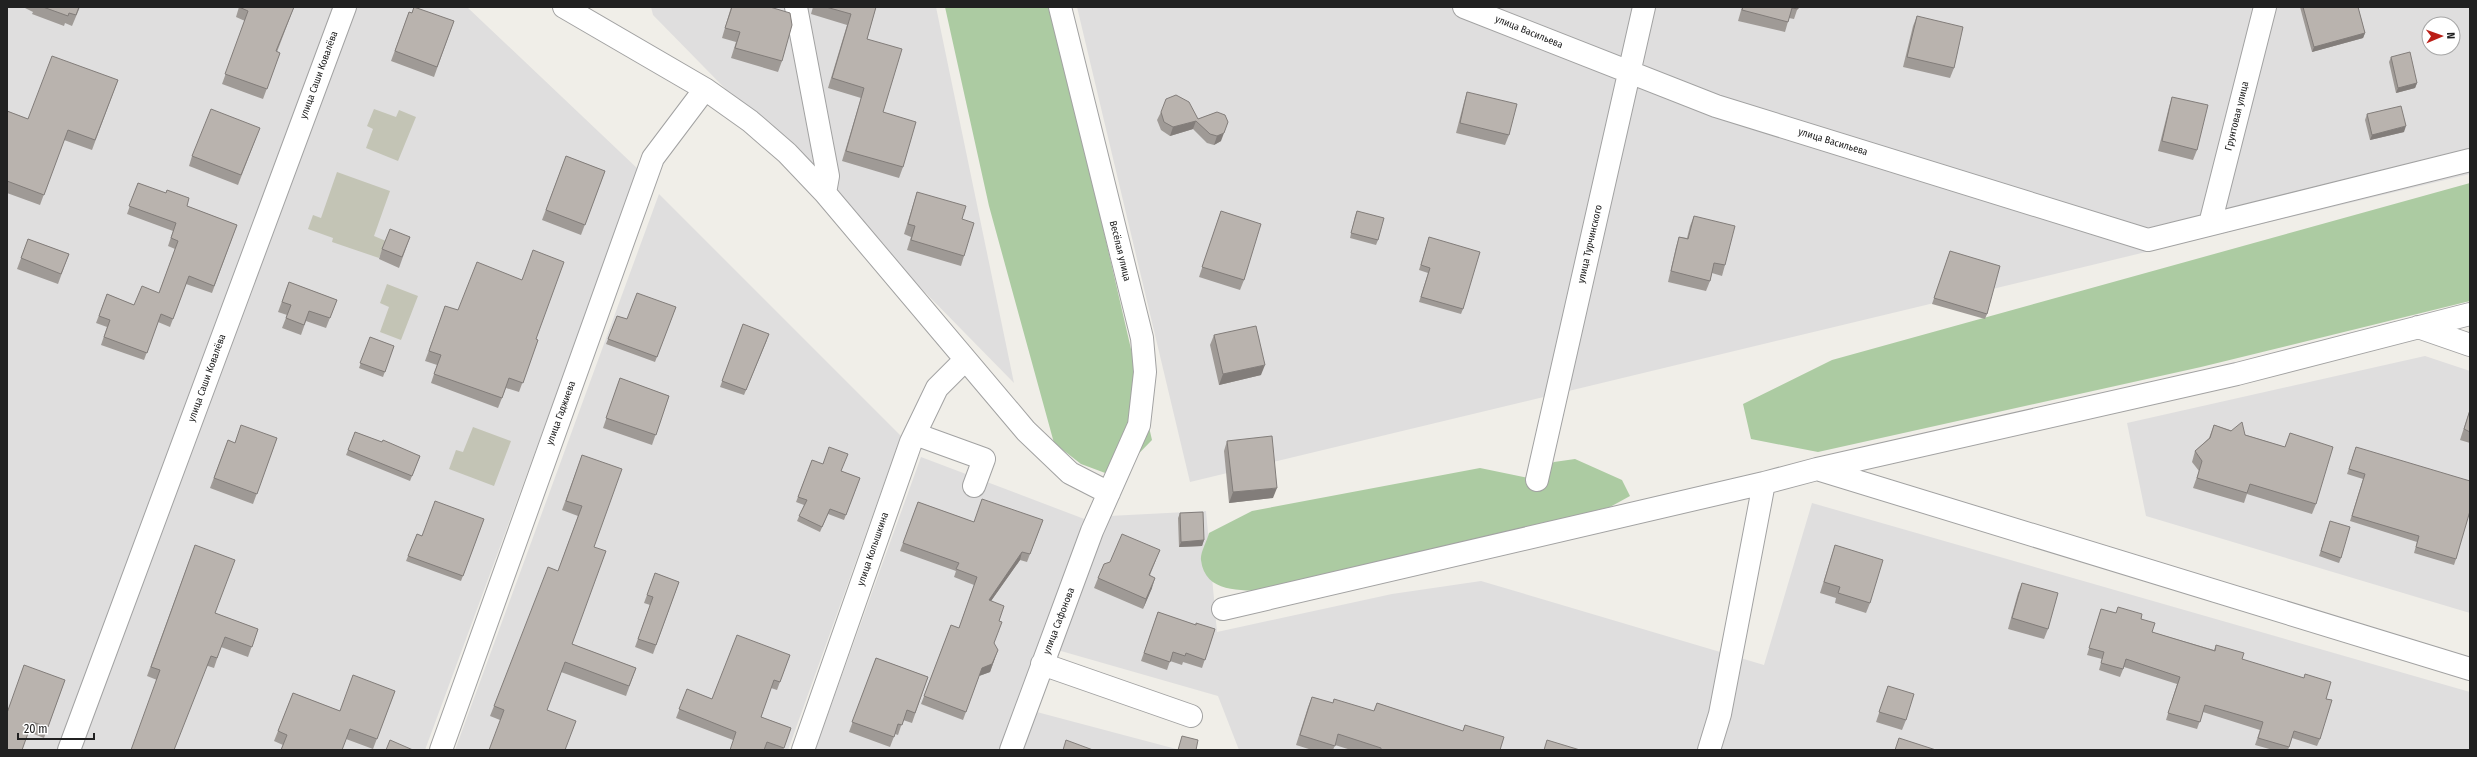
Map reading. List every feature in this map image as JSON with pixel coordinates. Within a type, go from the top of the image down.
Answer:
[{"type":"street","name":"улица Саши Ковалёва","points":[[69,750],[345,7]]},
{"type":"street","points":[[564,7],[592,16],[705,89],[761,130],[825,193],[1026,432],[1070,472],[1108,492]]},
{"type":"street","points":[[796,7],[828,176],[825,193]]},
{"type":"street","name":"Весёлая улица","points":[[1060,7],[1142,338],[1145,372],[1139,425],[1108,492]]},
{"type":"street","name":"улица Васильева","points":[[1464,7],[1628,73],[1716,106],[2148,240],[2470,160]]},
{"type":"street","name":"улица Турчинского","points":[[1537,480],[1644,7]]},
{"type":"street","name":"Грунтовая улица","points":[[2210,224],[2265,7]]},
{"type":"street","name":"улица Гаджиева","points":[[441,750],[653,158],[705,89]]},
{"type":"street","points":[[1223,609],[1764,484],[1817,468],[2236,374],[2470,314]]},
{"type":"street","points":[[2418,327],[2470,345]]},
{"type":"street","name":"улица Колышкина","points":[[803,750],[915,434],[937,388],[965,360]]},
{"type":"street","points":[[915,434],[984,459],[974,486]]},
{"type":"street","points":[[1817,468],[2470,669]]},
{"type":"street","points":[[1709,750],[1720,714],[1764,484]]},
{"type":"street","name":"улица Сафонова","points":[[1011,750],[1042,664],[1108,492]]},
{"type":"street","points":[[1042,664],[1191,716]]},
{"type":"shaded area","points":[[7,7],[467,7],[639,170],[425,750],[7,750]]},
{"type":"shaded area","points":[[651,7],[936,7],[1014,383],[653,15]]},
{"type":"shaded area","points":[[1077,7],[2470,7],[2470,174],[1190,482]]},
{"type":"shaded area","points":[[374,109],[396,117],[399,110],[416,117],[398,161],[366,148],[373,129],[367,126]]},
{"type":"shaded area","points":[[337,172],[390,191],[374,236],[386,241],[379,258],[332,242],[333,238],[308,229],[313,215],[321,218]]},
{"type":"shaded area","points":[[659,194],[901,436],[788,750],[455,750]]},
{"type":"shaded area","points":[[387,284],[418,296],[401,340],[380,332],[389,307],[380,303]]},
{"type":"shaded area","points":[[2425,356],[2470,371],[2470,613],[2146,516],[2127,423]]},
{"type":"shaded area","points":[[473,427],[511,441],[494,486],[449,469],[456,450],[463,452]]},
{"type":"shaded area","points":[[921,457],[1087,520],[1000,750],[815,750]]},
{"type":"shaded area","points":[[1812,503],[2470,692],[2470,750],[1239,750],[1218,696],[1054,649],[1109,516],[1206,511],[1217,632],[1392,594],[1481,581],[1764,665]]},
{"type":"shaded area","points":[[1033,711],[1180,750],[1020,750]]},
{"type":"green space","points":[[945,7],[1052,7],[1152,440],[1116,477],[1081,464],[1054,443],[989,206]]},
{"type":"green space","points":[[2470,183],[2470,301],[2201,367],[1818,452],[1751,439],[1743,404],[1832,360]]},
{"type":"green space","points":[[1575,459],[1622,480],[1630,496],[1610,507],[1267,592],[1226,588],[1209,579],[1204,571],[1201,557],[1209,533],[1252,511],[1480,468],[1529,478],[1554,462]]},
{"type":"building","points":[[43,7],[79,7],[76,15],[69,13],[68,16]]},
{"type":"building","points":[[239,7],[294,7],[276,51],[280,53],[267,89],[225,74],[248,11]]},
{"type":"building","points":[[414,7],[454,21],[437,67],[395,51],[409,12],[412,13]]},
{"type":"building","points":[[732,7],[770,7],[790,13],[792,25],[782,61],[735,48],[740,32],[725,28]]},
{"type":"building","points":[[826,7],[876,7],[867,39],[902,49],[883,112],[916,122],[903,167],[846,151],[864,88],[832,78],[851,14]]},
{"type":"building","points":[[1743,7],[1798,7],[1798,9],[1792,8],[1788,22],[1742,10]]},
{"type":"building","points":[[2303,7],[2358,7],[2365,33],[2314,47]]},
{"type":"building","points":[[1917,16],[1963,27],[1954,68],[1907,57]]},
{"type":"building","points":[[2410,52],[2417,83],[2398,88],[2391,57]]},
{"type":"building","points":[[52,56],[118,80],[95,140],[68,130],[44,195],[7,181],[7,111],[28,119]]},
{"type":"building","points":[[1467,92],[1517,104],[1509,135],[1460,123]]},
{"type":"building","points":[[1176,95],[1189,102],[1198,119],[1217,112],[1225,115],[1228,122],[1224,133],[1217,136],[1210,134],[1196,121],[1173,127],[1164,122],[1161,112],[1166,99]]},
{"type":"building","points":[[2172,97],[2208,105],[2197,150],[2162,141]]},
{"type":"building","points":[[2401,106],[2406,126],[2372,135],[2367,114]]},
{"type":"building","points":[[211,109],[260,128],[241,175],[192,156]]},
{"type":"building","points":[[566,156],[605,171],[585,225],[546,210]]},
{"type":"building","points":[[138,183],[166,193],[167,190],[189,198],[187,206],[237,225],[214,286],[189,276],[173,319],[161,314],[147,353],[104,337],[110,320],[99,316],[107,294],[134,305],[142,286],[159,293],[178,241],[171,238],[176,223],[129,206]]},
{"type":"building","points":[[917,192],[966,206],[962,219],[974,223],[964,256],[911,240],[915,226],[908,224]]},
{"type":"building","points":[[1221,211],[1261,224],[1244,280],[1202,267]]},
{"type":"building","points":[[1357,211],[1384,218],[1378,240],[1351,233]]},
{"type":"building","points":[[1694,216],[1735,226],[1725,265],[1714,263],[1710,281],[1671,271],[1679,237],[1688,239]]},
{"type":"building","points":[[390,229],[410,237],[402,257],[382,249]]},
{"type":"building","points":[[1429,237],[1480,252],[1463,309],[1421,297],[1430,268],[1421,265]]},
{"type":"building","points":[[28,239],[69,254],[61,274],[21,258]]},
{"type":"building","points":[[533,250],[564,262],[536,339],[538,340],[523,383],[509,378],[502,398],[434,374],[441,355],[429,351],[445,306],[458,310],[477,262],[522,280]]},
{"type":"building","points":[[1950,251],[2000,266],[1987,314],[1934,298]]},
{"type":"building","points":[[289,282],[337,300],[330,318],[309,311],[304,325],[286,318],[291,305],[282,302]]},
{"type":"building","points":[[637,293],[676,307],[657,357],[608,339],[617,316],[627,319]]},
{"type":"building","points":[[743,324],[769,334],[746,390],[722,381]]},
{"type":"building","points":[[1256,326],[1265,365],[1223,374],[1214,335]]},
{"type":"building","points":[[370,337],[394,346],[385,372],[360,363]]},
{"type":"building","points":[[620,378],[669,396],[656,435],[606,418]]},
{"type":"building","points":[[2470,410],[2470,432],[2464,429]]},
{"type":"building","points":[[2242,422],[2245,435],[2285,447],[2290,433],[2333,447],[2316,504],[2250,484],[2247,493],[2197,478],[2202,461],[2195,451],[2210,438],[2214,425],[2231,431]]},
{"type":"building","points":[[241,425],[277,438],[257,494],[214,478],[228,440],[235,443]]},
{"type":"building","points":[[355,432],[382,442],[383,440],[420,456],[412,476],[348,450]]},
{"type":"building","points":[[1272,436],[1277,488],[1233,492],[1227,441]]},
{"type":"building","points":[[829,447],[848,454],[841,471],[860,478],[846,515],[830,509],[822,527],[799,516],[807,500],[798,497],[812,460],[823,464]]},
{"type":"building","points":[[2356,447],[2470,481],[2470,511],[2456,559],[2416,547],[2419,536],[2352,516],[2365,474],[2349,469]]},
{"type":"building","points":[[582,455],[622,469],[594,547],[606,551],[572,644],[636,668],[629,686],[565,662],[547,710],[576,721],[565,750],[489,750],[504,710],[494,706],[548,567],[558,571],[582,506],[566,501]]},
{"type":"building","points":[[982,499],[1043,520],[1030,554],[1022,552],[989,600],[1004,606],[999,621],[1002,622],[994,643],[998,650],[992,664],[982,668],[966,712],[924,696],[951,625],[959,628],[977,577],[956,569],[959,563],[903,543],[918,502],[974,522]]},
{"type":"building","points":[[435,501],[484,519],[463,576],[408,556],[417,534],[422,536]]},
{"type":"building","points":[[1203,512],[1204,540],[1181,542],[1180,513]]},
{"type":"building","points":[[2330,521],[2350,527],[2341,558],[2321,551]]},
{"type":"building","points":[[1122,534],[1160,550],[1149,575],[1155,578],[1146,599],[1098,578],[1104,564],[1110,562]]},
{"type":"building","points":[[195,545],[235,560],[215,613],[258,629],[252,647],[225,637],[217,658],[211,656],[174,750],[131,750],[160,670],[151,667]]},
{"type":"building","points":[[1835,545],[1883,560],[1870,603],[1838,593],[1840,587],[1824,582]]},
{"type":"building","points":[[655,573],[679,582],[656,645],[638,639],[653,597],[647,595]]},
{"type":"building","points":[[2022,583],[2058,593],[2048,629],[2012,618]]},
{"type":"building","points":[[2118,607],[2142,614],[2141,619],[2155,623],[2152,632],[2215,651],[2216,645],[2244,653],[2242,659],[2304,678],[2305,674],[2331,682],[2326,699],[2332,700],[2320,739],[2294,731],[2289,747],[2258,738],[2263,722],[2205,705],[2200,722],[2168,713],[2180,677],[2126,659],[2123,669],[2101,663],[2104,652],[2089,648],[2101,609],[2116,613]]},
{"type":"building","points":[[1158,612],[1196,625],[1196,623],[1215,629],[1205,660],[1186,653],[1185,656],[1173,652],[1170,662],[1144,653]]},
{"type":"building","points":[[737,635],[790,655],[780,682],[774,680],[761,717],[791,728],[784,748],[767,742],[764,750],[730,750],[736,732],[679,709],[687,689],[712,699]]},
{"type":"building","points":[[876,658],[928,677],[915,713],[907,710],[902,725],[898,724],[894,737],[852,722]]},
{"type":"building","points":[[24,665],[65,680],[48,727],[32,722],[22,750],[7,750],[7,713]]},
{"type":"building","points":[[353,675],[395,691],[377,739],[350,729],[342,750],[281,750],[287,735],[278,731],[293,693],[340,711]]},
{"type":"building","points":[[1888,686],[1914,694],[1906,720],[1879,712]]},
{"type":"building","points":[[1312,697],[1333,703],[1334,699],[1374,711],[1377,703],[1463,731],[1465,725],[1504,737],[1500,750],[1381,750],[1381,748],[1338,734],[1335,746],[1300,735]]},
{"type":"building","points":[[1182,736],[1198,740],[1196,750],[1178,750]]},
{"type":"building","points":[[1899,738],[1936,750],[1895,750]]},
{"type":"building","points":[[390,740],[413,750],[386,750]]},
{"type":"building","points":[[1066,740],[1093,750],[1063,750]]},
{"type":"building","points":[[1547,740],[1580,750],[1544,750]]}]
